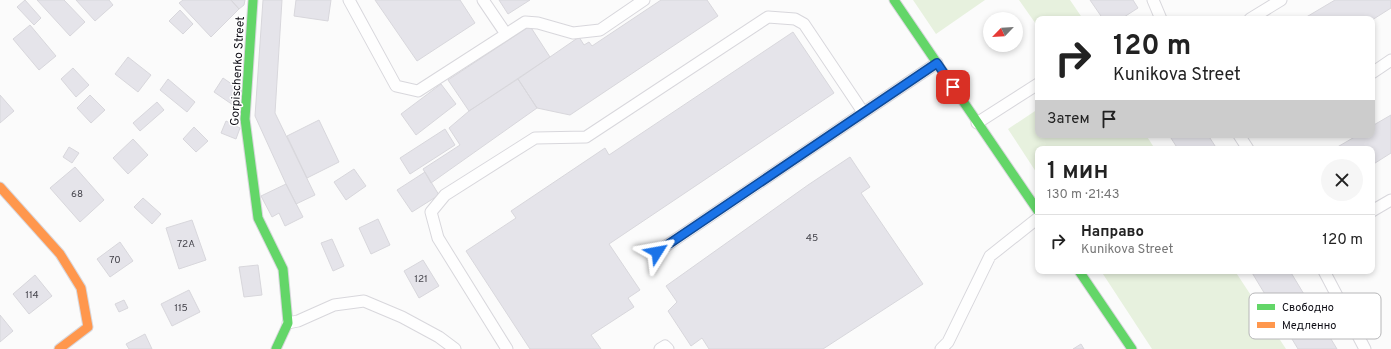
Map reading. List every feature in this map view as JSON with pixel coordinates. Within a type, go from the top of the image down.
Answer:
[{"type":"street","name":"Gorpischenko Street","points":[[253,0],[245,119],[258,218],[283,269],[288,322],[276,349]]},
{"type":"street","points":[[894,0],[1035,207]]},
{"type":"street","points":[[0,188],[60,254],[81,288],[88,327],[59,349]]},
{"type":"street","points":[[1081,274],[1132,349]]},
{"type":"lane","points":[[350,0],[396,86],[418,91],[525,22],[538,23],[572,33],[600,30],[644,0]]},
{"type":"lane","points":[[483,0],[506,34]]},
{"type":"lane","points":[[1153,0],[1158,16]]},
{"type":"lane","points":[[1160,16],[1163,0]]},
{"type":"lane","points":[[1255,16],[1281,0]]},
{"type":"lane","points":[[507,349],[438,238],[431,212],[445,195],[535,138],[586,137],[768,17],[795,20],[804,24],[864,112]]},
{"type":"lane","points":[[1375,71],[1391,60]]},
{"type":"lane","points":[[657,252],[937,63]]},
{"type":"lane","points":[[977,123],[1035,86]]},
{"type":"lane","points":[[1375,209],[1391,200]]},
{"type":"lane","points":[[941,349],[948,342],[990,256],[1035,220]]},
{"type":"lane","points":[[1326,274],[1336,293]]},
{"type":"lane","points":[[288,322],[298,321],[334,305],[364,301],[402,317],[439,337],[455,349]]},
{"type":"lane","points":[[1361,339],[1366,349]]},
{"type":"lane","points":[[660,349],[665,346],[668,349]]},
{"type":"green space","points":[[913,0],[985,0],[936,34]]},
{"type":"green space","points":[[1019,0],[1070,0],[1081,16],[1035,16],[1035,23]]},
{"type":"green space","points":[[1035,111],[1035,138],[1148,138],[1153,146],[1035,146],[1035,170],[1008,129]]},
{"type":"green space","points":[[1103,274],[1237,274],[1249,293],[1249,339],[1279,339],[1286,349],[1152,349]]},
{"type":"building","points":[[25,0],[41,18],[34,25],[17,7]]},
{"type":"building","points":[[37,0],[64,0],[85,22],[70,36]]},
{"type":"building","points":[[76,0],[109,0],[113,5],[95,21]]},
{"type":"building","points":[[183,0],[231,0],[239,9],[211,37],[179,3]]},
{"type":"building","points":[[231,0],[245,0],[244,5],[239,9]]},
{"type":"building","points":[[263,0],[282,0],[275,113],[315,195],[296,204],[255,116]]},
{"type":"building","points":[[296,0],[331,0],[328,21],[294,16]]},
{"type":"building","points":[[375,0],[460,0],[475,23],[417,61]]},
{"type":"building","points":[[499,0],[530,0],[508,14]]},
{"type":"building","points":[[661,0],[707,0],[718,16],[570,115],[537,108],[518,79],[579,37],[584,45],[589,42],[592,46]]},
{"type":"building","points":[[1090,0],[1133,0],[1138,8],[1126,16],[1101,16]]},
{"type":"building","points":[[1335,0],[1391,0],[1391,8],[1375,18],[1375,16],[1308,16]]},
{"type":"building","points":[[180,10],[193,24],[183,34],[169,21]]},
{"type":"building","points":[[30,25],[56,56],[39,70],[13,39]]},
{"type":"building","points":[[530,26],[550,57],[469,111],[448,80]]},
{"type":"building","points":[[793,32],[834,93],[609,244],[640,290],[628,298],[634,307],[591,335],[601,349],[530,349],[466,251],[516,218],[511,211],[605,148],[609,155]]},
{"type":"building","points":[[128,57],[151,75],[138,92],[115,74]]},
{"type":"building","points":[[73,68],[89,85],[76,97],[61,79]]},
{"type":"building","points":[[223,78],[242,91],[233,105],[214,92]]},
{"type":"building","points":[[168,79],[195,102],[187,112],[160,90]]},
{"type":"building","points":[[518,79],[537,108],[431,183],[423,169],[460,145],[449,128],[469,111]]},
{"type":"building","points":[[441,84],[456,104],[416,135],[401,114]]},
{"type":"building","points":[[0,95],[14,111],[0,123]]},
{"type":"building","points":[[90,95],[105,110],[91,123],[77,108]]},
{"type":"building","points":[[157,102],[164,110],[140,131],[133,123]]},
{"type":"building","points":[[1391,115],[1391,153],[1375,163],[1375,146],[1339,146],[1353,138],[1375,138],[1375,124]]},
{"type":"building","points":[[319,120],[339,162],[307,178],[287,136]]},
{"type":"building","points":[[226,121],[240,128],[236,139],[221,133]]},
{"type":"building","points":[[194,127],[208,141],[196,152],[183,139]]},
{"type":"building","points":[[445,129],[455,145],[410,174],[400,158]]},
{"type":"building","points":[[1171,138],[1210,138],[1215,146],[1176,146]]},
{"type":"building","points":[[133,139],[148,155],[128,174],[113,158]]},
{"type":"building","points":[[69,147],[79,153],[72,163],[63,157]]},
{"type":"building","points":[[850,157],[870,187],[861,193],[923,284],[823,349],[709,349],[702,338],[691,346],[668,311],[677,302],[666,286]]},
{"type":"building","points":[[75,167],[104,200],[80,222],[50,188]]},
{"type":"building","points":[[354,169],[366,186],[346,200],[334,182]]},
{"type":"building","points":[[425,172],[439,195],[412,212],[397,190]]},
{"type":"building","points":[[286,184],[303,217],[285,226],[279,213],[272,217],[261,196]]},
{"type":"building","points":[[143,198],[161,214],[152,224],[134,207]]},
{"type":"building","points":[[378,219],[390,245],[371,254],[359,228]]},
{"type":"building","points":[[192,220],[206,260],[179,269],[166,228]]},
{"type":"building","points":[[332,239],[344,266],[333,271],[321,243]]},
{"type":"building","points":[[120,242],[133,261],[110,277],[97,259]]},
{"type":"building","points":[[423,260],[439,286],[419,298],[404,271]]},
{"type":"building","points":[[258,265],[262,295],[244,297],[239,267]]},
{"type":"building","points":[[1253,274],[1292,274],[1303,293],[1264,293]]},
{"type":"building","points":[[35,275],[52,296],[29,314],[13,294]]},
{"type":"building","points":[[189,290],[200,312],[172,326],[161,304]]},
{"type":"building","points":[[124,300],[128,308],[119,312],[115,304]]},
{"type":"building","points":[[0,315],[13,331],[0,342]]},
{"type":"building","points":[[145,334],[152,349],[129,349],[126,344]]},
{"type":"building","points":[[1292,339],[1331,339],[1337,349],[1298,349]]},
{"type":"building","points":[[1081,344],[1084,349],[1073,349]]},
{"type":"traffic: fast","points":[[253,0],[245,119],[258,218],[283,269],[288,323],[276,349]]},
{"type":"traffic: fast","points":[[894,0],[1035,207]]},
{"type":"traffic: fast","points":[[1081,274],[1132,349]]},
{"type":"traffic: slow","points":[[0,187],[60,254],[81,288],[88,327],[59,349]]},
{"type":"route","points":[[657,252],[937,63],[953,87]]}]
